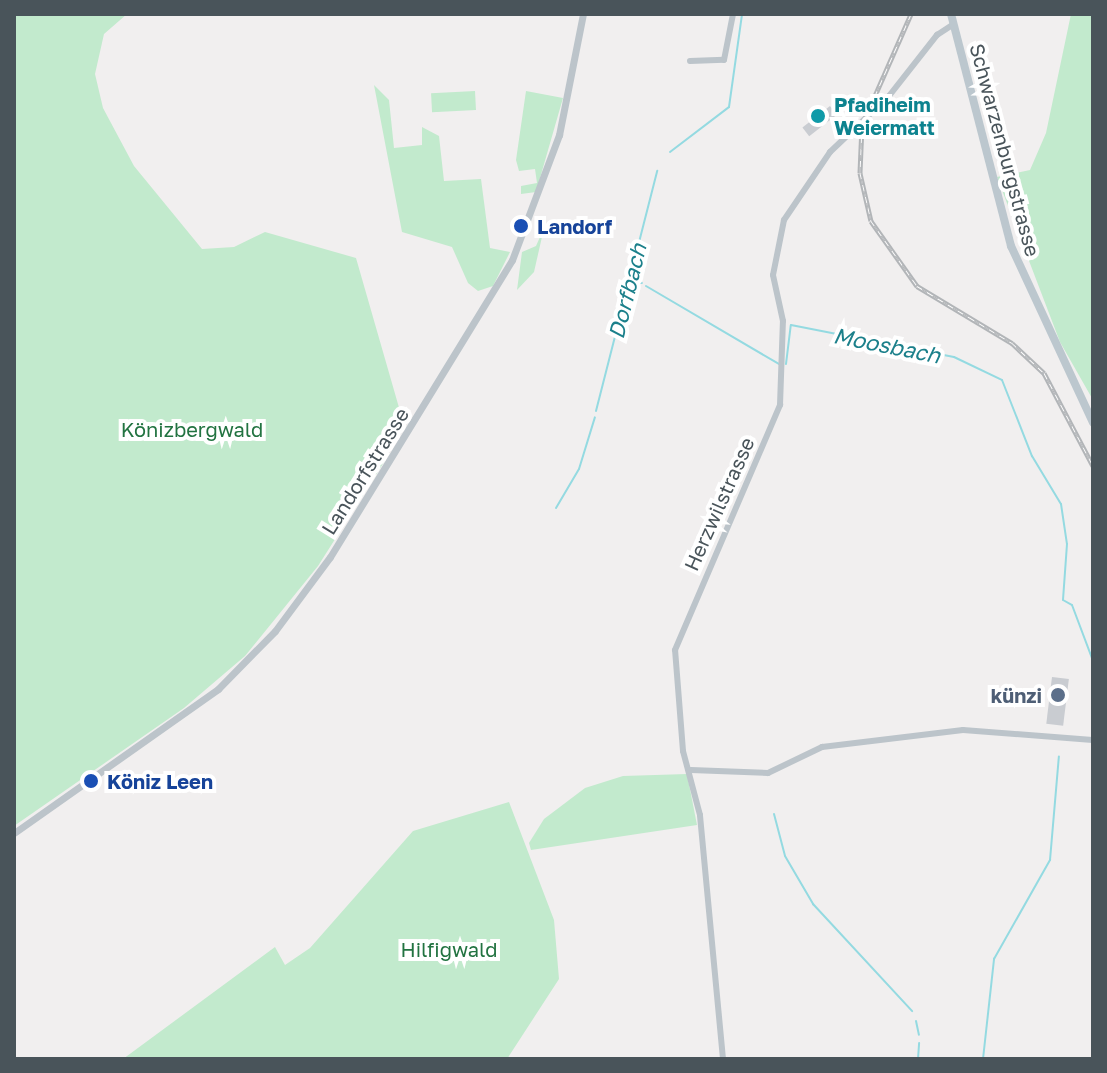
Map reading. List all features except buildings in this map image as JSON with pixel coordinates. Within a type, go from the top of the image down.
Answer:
[{"type":"main road","name":"Schwarzenburgstrasse","points":[[951,14],[1011,246],[1088,404],[1093,423]]},
{"type":"street","name":"Landorfstrasse","points":[[14,833],[218,689],[275,631],[322,568],[512,260],[559,135],[583,14]]},
{"type":"street","points":[[690,61],[724,60],[733,14]]},
{"type":"street","name":"Herzwilstrasse","points":[[723,1059],[691,770],[674,688],[675,650],[780,405],[783,321],[773,275],[779,233],[830,152],[889,96],[937,35],[954,24]]},
{"type":"street","points":[[691,770],[768,773],[822,747],[963,730],[1093,740]]},
{"type":"green space","name":"Könizbergwald","points":[[14,14],[127,14],[104,34],[95,74],[103,108],[134,166],[202,249],[234,247],[265,232],[356,258],[402,418],[384,462],[318,566],[245,656],[184,708],[14,826]]},
{"type":"green space","points":[[1071,14],[1093,14],[1093,400],[1060,342],[997,177],[1030,170],[1046,133]]},
{"type":"green space","points":[[374,85],[389,100],[394,148],[422,145],[422,127],[439,136],[444,181],[481,179],[490,248],[510,252],[493,286],[478,291],[468,283],[452,247],[402,232]]},
{"type":"green space","points":[[475,91],[476,110],[432,112],[431,93]]},
{"type":"green space","points":[[526,91],[563,98],[536,192],[521,194],[521,186],[537,183],[535,169],[519,171],[516,160]]},
{"type":"green space","points":[[544,228],[534,272],[517,290],[522,252],[536,246]]},
{"type":"green space","points":[[687,774],[697,825],[531,850],[529,843],[544,819],[585,788],[623,776]]},
{"type":"green space","name":"Hilfigwald","points":[[509,802],[554,920],[559,979],[507,1059],[123,1059],[275,947],[285,965],[310,948],[413,831]]},
{"type":"waterway","name":"Dorfbach","points":[[670,152],[729,107],[742,14]]},
{"type":"waterway","name":"Dorfbach","points":[[596,411],[657,171]]},
{"type":"waterway","name":"Moosbach","points":[[632,278],[642,283]]},
{"type":"waterway","name":"Moosbach","points":[[646,286],[779,364]]},
{"type":"waterway","name":"Moosbach","points":[[786,364],[791,325],[954,357],[1002,380],[1032,456],[1061,504],[1067,544],[1063,600],[1072,605],[1093,661]]},
{"type":"waterway","name":"Dorfbach","points":[[556,508],[579,469],[595,417]]},
{"type":"waterway","points":[[983,1059],[994,959],[1050,860],[1059,756]]},
{"type":"waterway","points":[[774,814],[785,856],[813,904],[912,1011]]},
{"type":"waterway","points":[[916,1021],[919,1035]]},
{"type":"waterway","points":[[918,1059],[919,1043]]},
{"type":"railway","points":[[911,14],[862,125],[860,173],[871,221],[917,286],[1012,343],[1044,373],[1093,466]]},
{"type":"place","name":"Pfadiheim Weiermatt","points":[[818,116]]},
{"type":"place","name":"Landorf","points":[[521,226]]},
{"type":"place","name":"künzi","points":[[1058,695]]},
{"type":"place","name":"Köniz Leen","points":[[91,781]]}]
